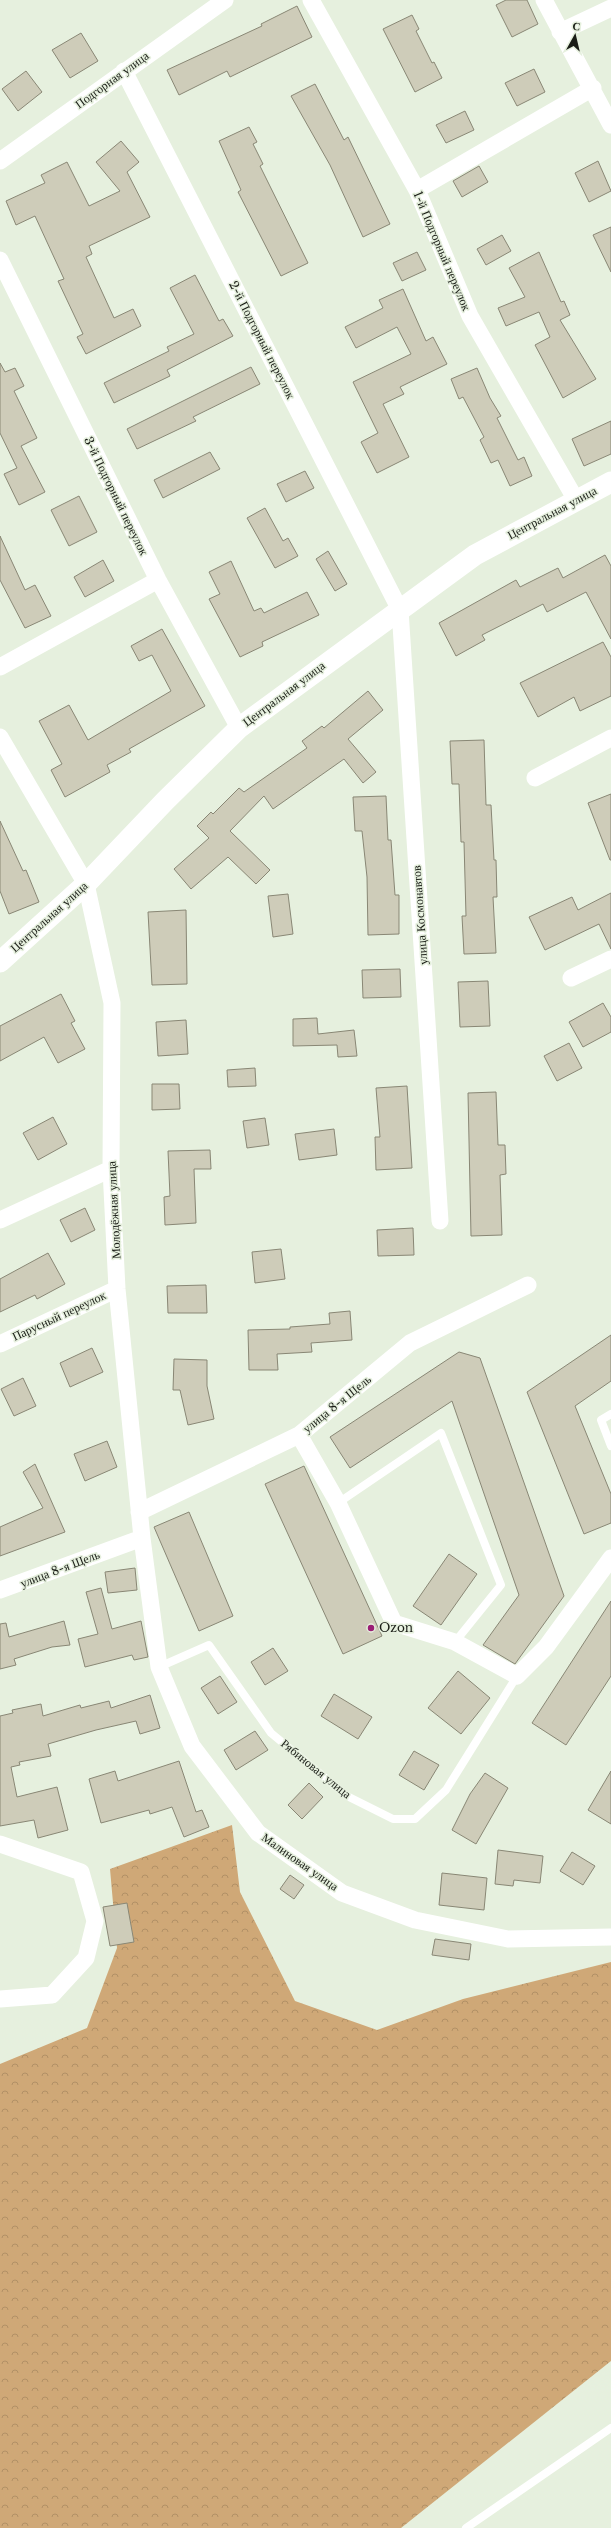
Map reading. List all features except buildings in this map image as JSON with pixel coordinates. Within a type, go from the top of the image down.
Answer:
[{"type":"street","name":"Подгорная улица","points":[[0,161],[225,0]]},
{"type":"street","name":"1-й Подгорный переулок","points":[[311,0],[417,190],[470,316],[576,500]]},
{"type":"street","points":[[544,0],[560,32],[593,88],[611,125]]},
{"type":"street","points":[[560,32],[611,8]]},
{"type":"street","name":"2-й Подгорный переулок","points":[[124,71],[400,610]]},
{"type":"street","points":[[417,190],[593,88]]},
{"type":"street","name":"3-й Подгорный переулок","points":[[0,260],[158,580],[239,728]]},
{"type":"street","name":"Центральная улица","points":[[0,962],[86,884],[165,801],[239,728],[475,555],[611,482]]},
{"type":"street","points":[[0,667],[158,580]]},
{"type":"street","name":"улица Космонавтов","points":[[400,610],[440,1221]]},
{"type":"street","name":"Молодёжная улица","points":[[0,737],[86,884],[112,1003],[111,1170],[117,1289],[142,1538]]},
{"type":"street","points":[[534,778],[611,738]]},
{"type":"street","points":[[571,978],[611,959]]},
{"type":"street","points":[[0,1220],[111,1170]]},
{"type":"street","name":"улица 8-я Щель","points":[[140,1512],[299,1435],[410,1344],[528,1285]]},
{"type":"street","name":"Парусный переулок","points":[[0,1344],[117,1289]]},
{"type":"street","points":[[299,1435],[338,1503],[394,1623],[456,1642],[517,1676]]},
{"type":"street","name":"улица 8-я Щель","points":[[0,1590],[142,1538]]},
{"type":"street","name":"Малиновая улица","points":[[142,1538],[159,1667],[192,1746],[258,1833],[342,1892],[415,1920],[508,1939],[611,1937]]},
{"type":"street","name":"Рябиновая улица","points":[[517,1676],[546,1647],[611,1558]]},
{"type":"street","points":[[0,1844],[81,1872],[95,1921],[86,1958],[52,1995],[0,1999]]},
{"type":"lane","points":[[611,1414],[601,1420],[611,1446]]},
{"type":"lane","points":[[338,1503],[441,1433],[501,1585],[456,1642]]},
{"type":"lane","name":"Рябиновая улица","points":[[159,1667],[209,1645],[271,1732],[347,1796],[393,1819],[416,1819],[446,1790],[517,1676]]},
{"type":"lane","points":[[466,2528],[611,2428]]},
{"type":"green space","points":[[232,1825],[240,1892],[295,2001],[377,2030],[463,1999],[611,1962],[611,2361],[401,2528],[0,2528],[0,2064],[87,2028],[117,1948],[110,1869]]},
{"type":"place","name":"Ozon","points":[[371,1628]]}]
